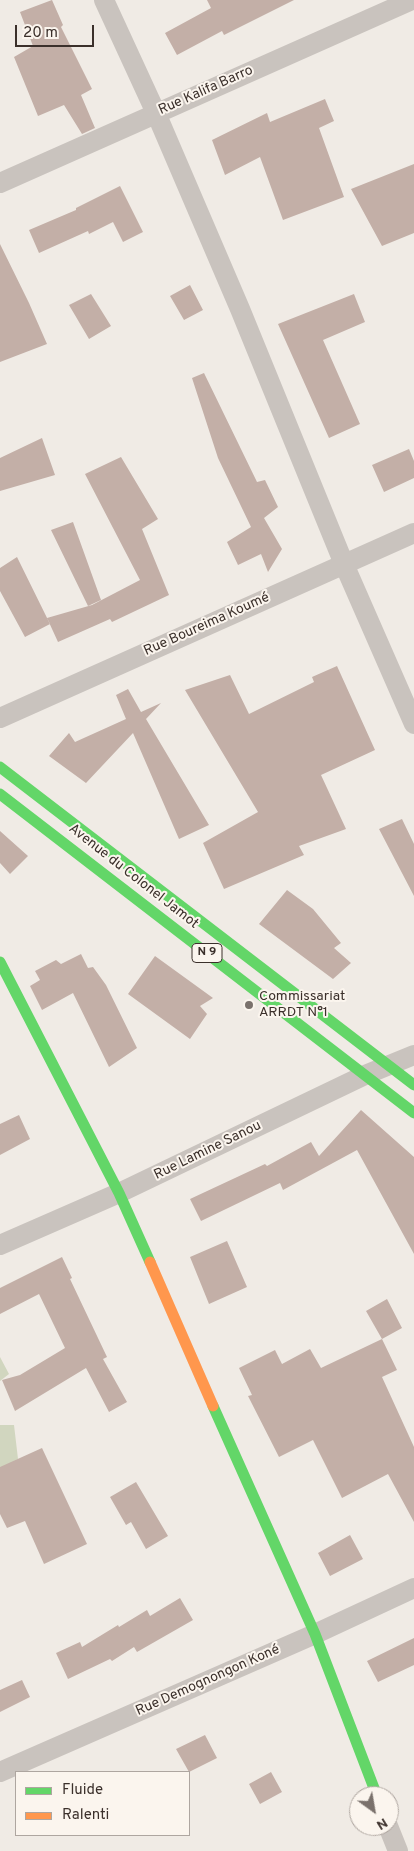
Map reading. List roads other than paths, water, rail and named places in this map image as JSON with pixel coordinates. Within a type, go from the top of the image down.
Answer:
[{"type":"main road","name":"Avenue du Colonel Jamot","points":[[0,767],[414,1085]]},
{"type":"main road","name":"Avenue du Colonel Jamot","points":[[0,794],[414,1113]]},
{"type":"main road","points":[[0,962],[119,1193],[315,1634],[373,1786]]},
{"type":"street","points":[[104,0],[156,113],[240,309],[344,564],[414,724]]},
{"type":"street","name":"Rue Kalifa Barro","points":[[0,183],[412,0]]},
{"type":"street","name":"Rue Boureima Koumé","points":[[0,718],[414,533]]},
{"type":"street","name":"Rue Lamine Sanou","points":[[0,1245],[119,1193],[365,1075],[414,1054]]},
{"type":"street","name":"Rue Demognongon Koné","points":[[0,1772],[315,1634],[414,1588]]},
{"type":"street","points":[[392,1836],[398,1851]]},
{"type":"place","name":"Commissariat ARRDT N°1","points":[[249,1005]]}]
